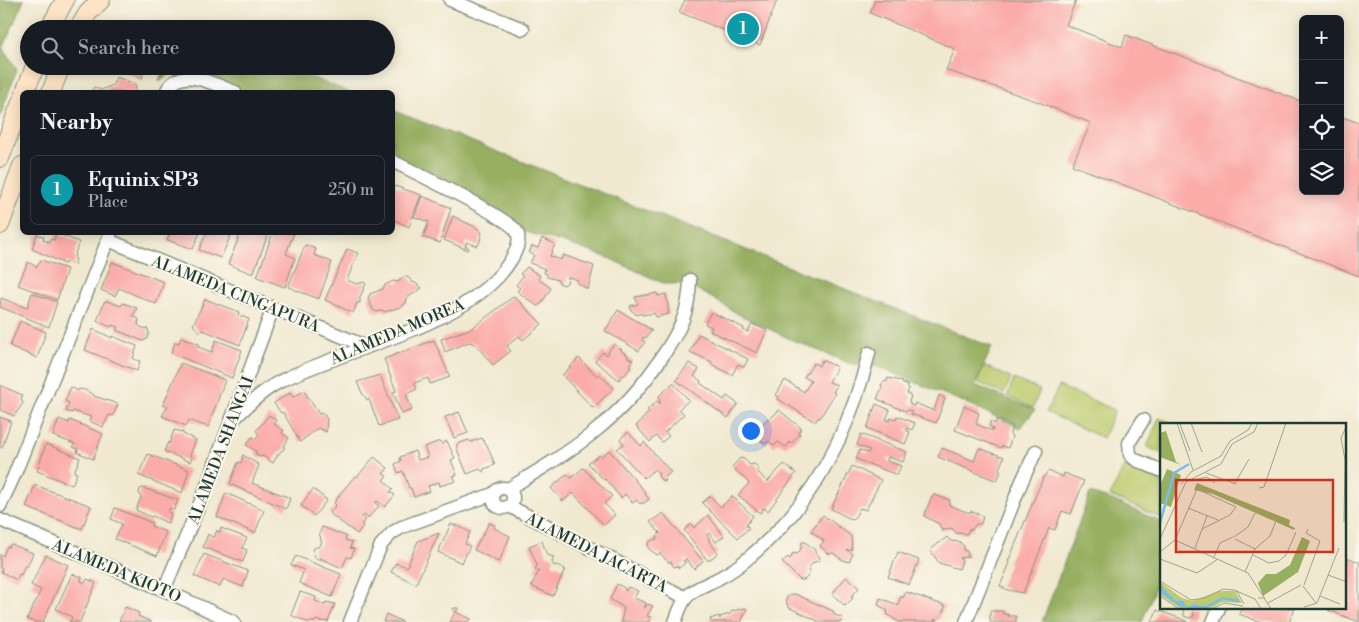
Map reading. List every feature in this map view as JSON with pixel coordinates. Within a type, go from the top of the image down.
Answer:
[{"type":"main road","points":[[54,20],[65,0]]},
{"type":"main road","points":[[84,20],[101,0]]},
{"type":"main road","points":[[26,90],[32,75]]},
{"type":"main road","points":[[52,90],[58,75]]},
{"type":"main road","points":[[0,158],[20,105]]},
{"type":"main road","points":[[0,224],[3,204],[20,170]]},
{"type":"street","points":[[450,0],[523,29]]},
{"type":"street","points":[[167,90],[171,84],[183,77],[199,79],[229,90]]},
{"type":"street","name":"ALAMEDA MOREA","points":[[232,421],[261,394],[279,382],[301,371],[436,318],[467,302],[500,274],[513,255],[518,242],[518,236],[516,231],[504,220],[395,163]]},
{"type":"street","points":[[0,506],[14,476],[109,236]]},
{"type":"street","name":"ALAMEDA CINGAPURA","points":[[109,236],[365,346]]},
{"type":"street","points":[[350,622],[377,553],[392,533],[402,527],[493,494],[498,489],[508,489],[573,450],[611,420],[656,366],[681,326],[688,306],[690,280]]},
{"type":"street","name":"ALAMEDA SHANGAI","points":[[164,590],[232,421],[273,308]]},
{"type":"street","points":[[675,622],[686,598],[692,592],[732,571],[752,556],[773,536],[804,500],[842,437],[860,386],[869,353]]},
{"type":"street","points":[[1143,420],[1129,443],[1130,455],[1136,460],[1160,470]]},
{"type":"street","points":[[966,622],[1036,450]]},
{"type":"street","points":[[493,494],[496,506],[502,508],[509,506],[513,498],[508,489]]},
{"type":"street","name":"ALAMEDA JACARTA","points":[[509,506],[686,598]]},
{"type":"street","name":"ALAMEDA KIOTO","points":[[0,520],[234,622]]},
{"type":"street","points":[[1213,622],[1218,610]]},
{"type":"green space","points":[[0,0],[24,0],[3,48],[17,69],[0,117]]},
{"type":"green space","points":[[161,75],[168,75],[159,82]]},
{"type":"green space","points":[[202,75],[306,75],[344,90],[244,90]]},
{"type":"green space","points":[[395,111],[992,347],[975,385],[1035,410],[1020,428],[966,403],[878,367],[851,364],[790,339],[738,314],[702,292],[681,284],[665,284],[606,257],[521,231],[472,196],[395,155]]},
{"type":"green space","points":[[985,366],[1011,378],[1004,394],[977,382]]},
{"type":"green space","points":[[1014,379],[1040,390],[1033,408],[1007,396]]},
{"type":"green space","points":[[1059,386],[1115,410],[1103,438],[1046,412]]},
{"type":"green space","points":[[1159,418],[1172,423],[1160,423],[1160,453],[1147,447]]},
{"type":"green space","points":[[1124,466],[1160,481],[1160,518],[1110,496]]},
{"type":"green space","points":[[1090,493],[1112,500],[1160,522],[1160,575],[1142,622],[1042,622]]},
{"type":"building","points":[[685,0],[777,0],[760,45],[679,12]]},
{"type":"building","points":[[875,0],[1076,0],[1066,25],[1122,47],[1126,35],[1299,100],[1299,195],[1344,195],[1344,117],[1359,123],[1359,276],[1072,165],[1091,123],[1036,101],[946,70],[955,49],[870,13]]},
{"type":"building","points":[[133,75],[143,75],[142,79]]},
{"type":"building","points":[[116,77],[135,84],[136,90],[101,90],[113,85]]},
{"type":"building","points":[[395,186],[421,195],[409,227],[395,220]]},
{"type":"building","points":[[422,196],[451,208],[440,243],[423,237],[429,222],[414,217]]},
{"type":"building","points":[[453,216],[477,228],[482,233],[477,246],[467,242],[465,246],[469,248],[468,250],[444,240]]},
{"type":"building","points":[[37,235],[44,237],[43,240],[49,242],[51,239],[54,240],[55,235],[61,235],[79,242],[74,257],[76,259],[74,265],[66,262],[65,264],[32,249]]},
{"type":"building","points":[[169,235],[199,235],[193,249],[167,240]]},
{"type":"building","points":[[206,235],[231,235],[221,258],[199,250]]},
{"type":"building","points":[[240,235],[268,235],[253,274],[228,264]]},
{"type":"building","points":[[272,235],[293,235],[286,254],[295,258],[285,287],[257,277]]},
{"type":"building","points":[[542,238],[555,244],[550,256],[561,260],[563,255],[594,266],[588,289],[577,283],[578,280],[568,277],[567,283],[564,285],[559,283],[558,280],[547,277],[547,274],[544,273],[545,269],[530,263],[534,255],[529,253],[532,246],[538,248]]},
{"type":"building","points":[[305,245],[316,249],[314,255],[332,262],[319,299],[288,287]]},
{"type":"building","points":[[347,249],[358,253],[347,280],[356,284],[364,282],[366,284],[360,297],[360,303],[357,303],[353,313],[325,300]]},
{"type":"building","points":[[41,260],[67,269],[57,300],[18,285],[28,262],[37,267]]},
{"type":"building","points":[[112,262],[164,282],[156,304],[119,288],[115,296],[101,290]]},
{"type":"building","points":[[527,267],[540,276],[538,279],[551,288],[541,304],[537,306],[517,291],[520,288],[516,285],[523,276],[520,274]]},
{"type":"building","points":[[405,276],[422,288],[407,298],[406,303],[401,307],[384,312],[383,310],[377,312],[373,310],[368,298],[370,294],[383,289],[385,285],[393,281],[398,282]]},
{"type":"building","points":[[32,293],[57,302],[49,327],[0,307],[1,298],[27,308]]},
{"type":"building","points":[[657,293],[658,296],[666,294],[669,314],[656,317],[654,313],[642,315],[641,313],[637,315],[631,310],[630,306],[638,304],[635,297]]},
{"type":"building","points":[[514,296],[542,324],[523,340],[519,336],[507,346],[511,351],[493,365],[475,344],[469,342],[445,352],[441,339],[472,328]]},
{"type":"building","points":[[205,299],[239,312],[238,315],[249,319],[240,345],[203,330],[200,332],[193,325]]},
{"type":"building","points":[[107,301],[121,306],[123,303],[137,308],[133,316],[139,319],[138,324],[140,327],[148,329],[147,339],[143,341],[116,330],[118,327],[112,325],[111,327],[97,321],[104,302]]},
{"type":"building","points":[[618,310],[652,330],[646,338],[643,337],[642,340],[645,342],[639,351],[605,331]]},
{"type":"building","points":[[711,312],[744,328],[743,330],[748,332],[752,324],[767,330],[757,353],[710,331],[712,327],[705,324]]},
{"type":"building","points":[[20,321],[46,332],[37,358],[10,346]]},
{"type":"building","points":[[93,329],[112,338],[112,336],[137,346],[133,359],[140,361],[137,371],[85,350]]},
{"type":"building","points":[[699,334],[748,359],[744,367],[738,364],[732,375],[711,364],[712,362],[690,352]]},
{"type":"building","points":[[181,337],[199,344],[198,347],[212,352],[216,340],[242,350],[232,378],[171,353],[175,342],[179,343]]},
{"type":"building","points":[[434,340],[450,377],[430,384],[428,378],[414,383],[417,389],[406,394],[412,410],[402,414],[393,392],[396,391],[384,359]]},
{"type":"building","points":[[614,344],[628,355],[627,357],[633,360],[629,365],[631,367],[624,376],[622,374],[619,380],[595,361],[603,352],[607,355]]},
{"type":"building","points":[[579,358],[597,376],[599,374],[614,388],[593,408],[562,375]]},
{"type":"building","points":[[822,360],[837,367],[829,382],[837,385],[833,392],[835,393],[820,418],[815,422],[778,399],[779,397],[776,395],[785,380],[804,392],[811,381],[804,377],[814,363],[819,366]]},
{"type":"building","points":[[181,363],[225,380],[208,427],[189,420],[186,426],[162,416],[168,406],[163,405]]},
{"type":"building","points":[[689,363],[699,369],[694,376],[701,381],[700,383],[724,400],[727,396],[738,404],[728,418],[676,380]]},
{"type":"building","points":[[380,375],[398,420],[379,426],[369,399],[367,400],[363,395],[357,382]]},
{"type":"building","points":[[888,378],[901,381],[907,385],[909,389],[907,393],[911,396],[909,402],[911,405],[914,406],[915,403],[934,411],[939,395],[945,399],[936,423],[911,414],[912,411],[905,411],[877,399],[882,387],[881,385]]},
{"type":"building","points":[[673,383],[689,400],[679,409],[684,414],[665,432],[669,436],[662,442],[656,436],[650,442],[636,426],[649,412],[647,410],[657,401],[660,404],[659,396]]},
{"type":"building","points":[[0,385],[22,395],[23,403],[14,416],[0,410]]},
{"type":"building","points":[[71,387],[78,391],[79,389],[85,390],[94,396],[118,404],[113,416],[109,415],[103,427],[89,421],[91,417],[73,411],[72,413],[66,411],[69,403],[65,401]]},
{"type":"building","points":[[304,391],[319,414],[323,413],[327,419],[326,432],[318,428],[300,442],[283,412],[281,413],[274,403],[290,393],[293,397]]},
{"type":"building","points":[[876,404],[890,410],[886,419],[890,421],[891,418],[896,419],[897,416],[915,423],[912,430],[907,428],[906,430],[910,432],[905,444],[867,428]]},
{"type":"building","points":[[964,406],[979,413],[976,424],[992,431],[993,429],[989,426],[991,421],[995,424],[997,419],[1013,426],[1008,448],[1002,446],[1001,448],[955,430]]},
{"type":"building","points":[[779,410],[801,428],[798,433],[800,434],[786,447],[778,442],[774,446],[769,441],[765,444],[757,437],[759,435],[756,432],[768,418],[769,420]]},
{"type":"building","points":[[459,412],[468,433],[454,438],[445,417]]},
{"type":"building","points":[[269,415],[276,420],[274,424],[284,431],[282,433],[289,438],[284,449],[273,463],[263,456],[256,455],[256,451],[246,445],[252,437],[256,439],[259,433],[256,431]]},
{"type":"building","points":[[0,417],[11,421],[2,448],[0,447]]},
{"type":"building","points":[[59,419],[69,423],[70,420],[103,434],[93,459],[77,452],[78,449],[73,447],[75,444],[53,436]]},
{"type":"building","points":[[174,430],[183,432],[183,434],[196,440],[190,455],[192,457],[190,462],[164,451],[168,442],[169,444]]},
{"type":"building","points":[[628,432],[641,446],[644,442],[671,472],[664,478],[666,480],[664,482],[659,478],[659,474],[655,469],[644,478],[617,449],[624,444],[620,439]]},
{"type":"building","points":[[861,434],[907,452],[903,462],[888,457],[887,461],[901,466],[897,475],[856,459],[860,450],[868,453],[870,450],[857,445]]},
{"type":"building","points":[[482,438],[495,465],[484,469],[483,472],[480,469],[467,474],[457,449],[457,444]]},
{"type":"building","points":[[440,441],[442,444],[447,441],[455,458],[451,460],[457,475],[453,476],[456,481],[440,486],[439,482],[428,486],[430,491],[414,497],[403,471],[398,473],[395,464],[401,461],[400,457],[415,451],[418,460],[428,457],[424,447]]},
{"type":"building","points":[[46,444],[80,458],[74,472],[77,473],[72,485],[37,471]]},
{"type":"building","points":[[942,448],[974,461],[979,448],[1004,457],[997,481],[938,457]]},
{"type":"building","points":[[609,450],[646,493],[649,499],[643,504],[642,502],[640,504],[637,500],[633,503],[625,494],[621,498],[588,463],[599,455],[601,457]]},
{"type":"building","points":[[148,454],[189,470],[182,493],[138,475]]},
{"type":"building","points":[[243,455],[259,465],[252,483],[290,498],[286,509],[230,484],[238,462],[241,463]]},
{"type":"building","points":[[374,457],[388,468],[383,474],[387,476],[383,480],[393,489],[390,492],[395,495],[385,507],[377,501],[375,503],[379,506],[368,518],[364,515],[362,517],[366,520],[361,524],[363,526],[357,534],[329,513],[336,505],[334,503],[340,494]]},
{"type":"building","points":[[740,458],[750,465],[754,464],[758,467],[758,472],[767,482],[784,464],[796,473],[768,511],[764,508],[760,513],[738,495],[749,483],[732,467]]},
{"type":"building","points":[[852,466],[881,480],[866,510],[860,508],[853,520],[831,509]]},
{"type":"building","points":[[583,468],[612,496],[604,503],[615,515],[604,525],[573,493],[563,501],[551,488],[567,474],[571,478]]},
{"type":"building","points":[[1048,471],[1063,477],[1064,473],[1084,481],[1071,514],[1062,511],[1055,530],[1049,528],[1023,593],[1008,590],[1000,586],[1010,563],[1008,562],[1043,478]]},
{"type":"building","points":[[35,485],[91,506],[82,529],[26,507]]},
{"type":"building","points":[[143,488],[178,500],[174,510],[170,508],[168,512],[171,513],[169,522],[167,523],[136,510],[141,497],[140,489]]},
{"type":"building","points":[[313,489],[327,500],[314,516],[301,505]]},
{"type":"building","points":[[226,493],[264,510],[255,533],[217,517]]},
{"type":"building","points":[[934,495],[950,500],[949,505],[983,516],[981,524],[976,524],[972,530],[969,529],[967,534],[956,533],[952,528],[942,531],[939,524],[924,516]]},
{"type":"building","points":[[710,496],[721,507],[732,496],[753,516],[746,525],[749,528],[738,538],[702,503]]},
{"type":"building","points":[[115,508],[152,523],[151,526],[166,532],[157,556],[115,539],[122,524],[111,519]]},
{"type":"building","points":[[663,513],[703,561],[694,569],[686,559],[683,561],[686,562],[679,568],[677,566],[674,567],[660,553],[657,555],[648,548],[648,543],[657,539],[660,533],[650,522]]},
{"type":"building","points":[[708,515],[724,536],[716,542],[709,533],[707,535],[718,553],[708,561],[684,530],[691,524],[694,528]]},
{"type":"building","points":[[823,515],[851,536],[852,550],[847,550],[853,554],[849,562],[833,553],[829,554],[820,546],[824,541],[811,531]]},
{"type":"building","points":[[489,523],[495,525],[494,528],[510,536],[499,562],[474,550]]},
{"type":"building","points":[[451,524],[470,532],[465,544],[470,546],[462,563],[438,552]]},
{"type":"building","points":[[322,527],[346,536],[345,540],[352,542],[350,548],[354,549],[351,558],[347,557],[342,568],[320,558],[320,560],[315,558],[313,551],[314,548],[320,546],[322,541],[319,535]]},
{"type":"building","points":[[221,528],[247,538],[242,548],[247,550],[243,562],[203,547],[208,534],[214,538],[217,530],[219,533]]},
{"type":"building","points":[[439,533],[416,584],[391,572],[396,563],[407,567],[418,541]]},
{"type":"building","points":[[947,537],[951,541],[960,542],[964,546],[964,551],[967,551],[968,557],[960,558],[962,561],[959,569],[939,563],[930,550]]},
{"type":"building","points":[[542,541],[547,555],[554,557],[552,562],[554,566],[557,565],[565,569],[553,596],[531,586],[539,571],[535,570],[537,565],[529,546]]},
{"type":"building","points":[[802,542],[805,542],[815,550],[815,553],[820,557],[819,561],[814,562],[808,568],[810,571],[808,576],[804,580],[800,580],[782,562],[788,557],[790,559],[793,553],[797,554],[801,549]]},
{"type":"building","points":[[11,544],[33,553],[27,567],[25,565],[17,580],[1,572],[2,569],[0,568],[0,554],[3,556],[7,546],[9,547]]},
{"type":"building","points":[[898,552],[919,560],[909,585],[888,577]]},
{"type":"building","points":[[204,554],[248,571],[243,587],[223,579],[220,587],[194,576]]},
{"type":"building","points":[[46,555],[68,565],[43,622],[34,622],[27,619],[41,590],[31,585]]},
{"type":"building","points":[[296,556],[341,574],[332,597],[299,583],[304,570],[291,565]]},
{"type":"building","points":[[1349,558],[1359,562],[1359,622],[1328,610],[1346,610],[1346,566]]},
{"type":"building","points":[[72,574],[82,577],[81,581],[85,583],[87,579],[96,583],[80,622],[70,622],[72,617],[56,609]]},
{"type":"building","points":[[846,577],[859,588],[845,606],[832,594]]},
{"type":"building","points":[[617,584],[626,591],[628,587],[638,591],[634,598],[646,603],[644,608],[647,604],[653,606],[647,616],[651,617],[649,622],[621,622],[624,608],[610,599]]},
{"type":"building","points":[[300,592],[316,597],[315,601],[325,605],[326,602],[335,604],[328,622],[316,620],[315,622],[307,622],[291,615]]},
{"type":"building","points":[[906,592],[946,606],[938,620],[935,619],[934,622],[899,622],[888,615],[887,610],[878,605],[880,598],[898,605],[901,596],[903,598]]},
{"type":"building","points":[[795,594],[833,611],[835,615],[843,618],[841,622],[820,622],[788,607],[786,600],[788,596]]},
{"type":"building","points":[[125,607],[139,613],[138,616],[151,622],[119,622]]},
{"type":"building","points":[[454,608],[458,608],[456,612],[471,619],[469,622],[450,622],[455,612],[453,611]]},
{"type":"building","points":[[747,609],[741,622],[711,622],[710,619],[719,616],[720,619],[720,617],[730,614],[732,611]]},
{"type":"building","points":[[1157,610],[1179,618],[1188,622],[1152,622]]},
{"type":"building","points":[[1183,610],[1193,610],[1194,616],[1189,618],[1184,616]]},
{"type":"building","points":[[1241,610],[1294,610],[1289,622],[1261,622],[1239,614]]},
{"type":"building","points":[[990,611],[1003,611],[1003,614],[1008,614],[1008,616],[1016,616],[1016,622],[990,622]]},
{"type":"building","points":[[386,614],[403,622],[383,622]]},
{"type":"place","name":"Equinix SP3","points":[[743,29]]}]
